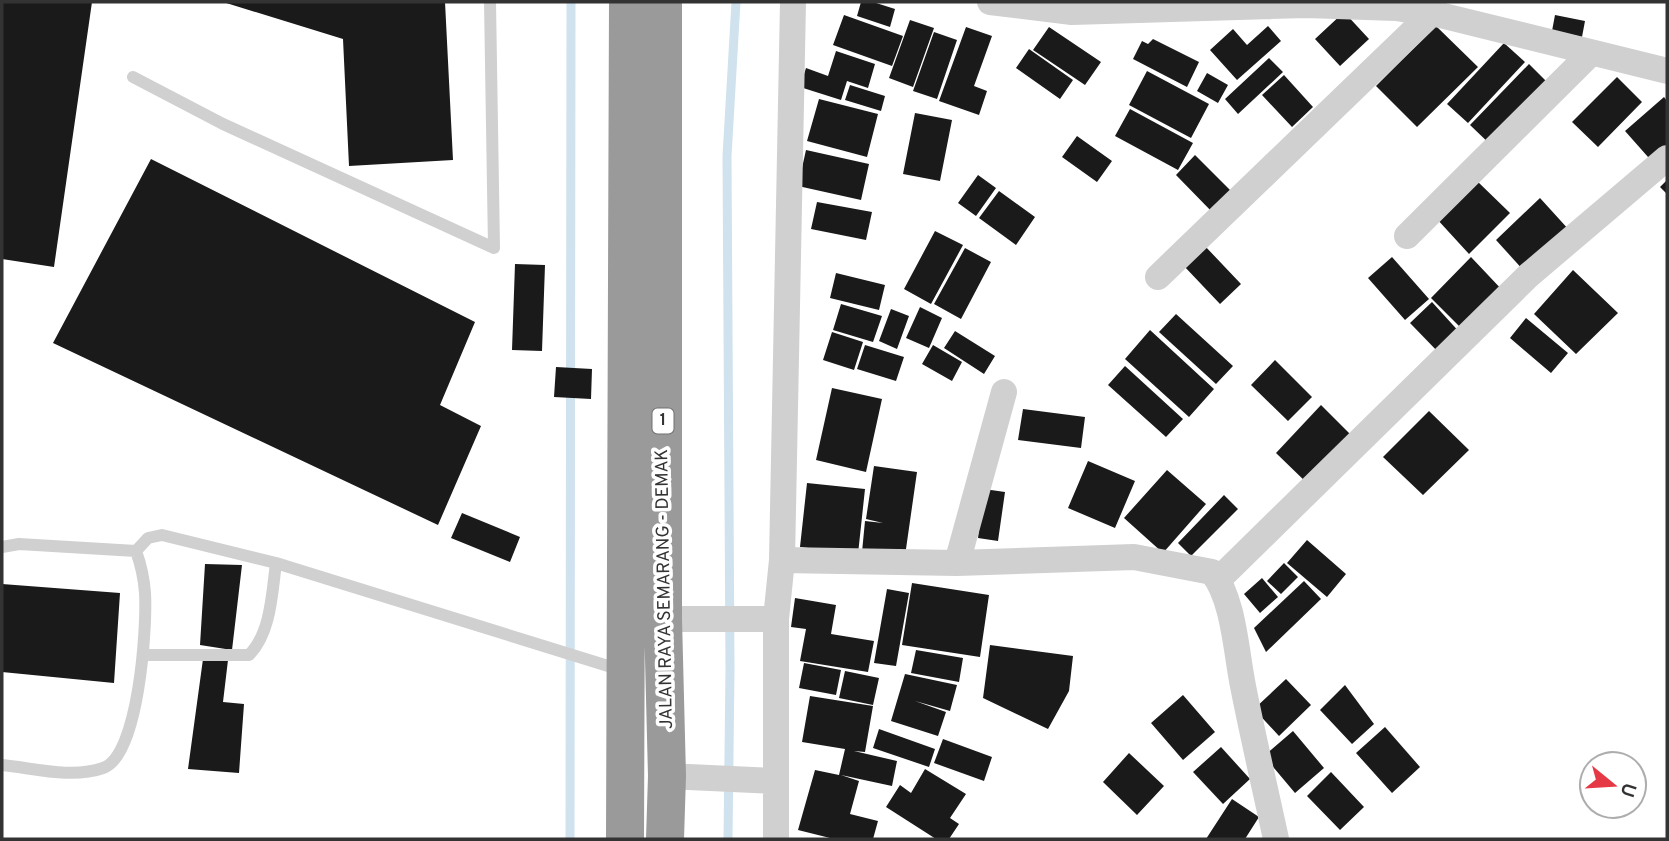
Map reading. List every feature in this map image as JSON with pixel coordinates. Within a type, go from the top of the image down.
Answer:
[{"type":"highway","name":"JALAN RAYA SEMARANG - DEMAK","points":[[625,839],[628,2]]},
{"type":"highway","name":"JALAN RAYA SEMARANG - DEMAK","points":[[663,2],[676,620],[675,777],[665,839]]},
{"type":"street","points":[[776,839],[765,781],[770,620],[782,561],[793,2]]},
{"type":"street","points":[[990,2],[1072,12],[1306,5],[1396,8],[1667,71]]},
{"type":"street","points":[[1157,277],[1431,14]]},
{"type":"street","points":[[1407,236],[1590,54]]},
{"type":"street","points":[[1218,580],[1529,275],[1667,158]]},
{"type":"street","points":[[957,563],[1004,391]]},
{"type":"street","points":[[782,561],[957,563],[1135,557],[1212,572],[1218,580],[1230,616],[1276,839]]},
{"type":"street","points":[[676,620],[770,620]]},
{"type":"street","points":[[675,777],[765,781]]},
{"type":"lane","points":[[133,77],[223,124],[494,248],[490,2]]},
{"type":"lane","points":[[136,551],[148,538],[162,535],[276,564],[626,672]]},
{"type":"lane","points":[[2,547],[19,544],[136,551]]},
{"type":"lane","points":[[2,765],[71,773],[104,768],[121,754],[128,737],[143,655],[145,594],[142,568],[136,551]]},
{"type":"lane","points":[[143,655],[249,654],[256,647],[264,627],[276,564]]},
{"type":"building","points":[[2,2],[92,2],[54,267],[2,259]]},
{"type":"building","points":[[223,2],[445,2],[453,160],[349,166],[343,39]]},
{"type":"building","points":[[861,2],[873,2],[895,9],[890,27],[857,16]]},
{"type":"building","points":[[1344,12],[1369,39],[1340,66],[1315,39]]},
{"type":"building","points":[[844,15],[903,36],[892,66],[833,45]]},
{"type":"building","points":[[1555,15],[1585,21],[1582,37],[1552,31]]},
{"type":"building","points":[[910,20],[934,28],[913,87],[889,78]]},
{"type":"building","points":[[1268,26],[1281,41],[1237,80],[1210,50],[1233,29],[1247,45]]},
{"type":"building","points":[[1436,26],[1478,67],[1417,127],[1376,86]]},
{"type":"building","points":[[966,27],[992,36],[974,86],[987,91],[979,115],[939,101]]},
{"type":"building","points":[[1049,27],[1101,62],[1085,85],[1033,50]]},
{"type":"building","points":[[934,32],[957,40],[937,99],[913,91]]},
{"type":"building","points":[[1153,39],[1199,62],[1187,87],[1133,59],[1142,41],[1148,44]]},
{"type":"building","points":[[1504,43],[1525,62],[1468,123],[1447,104]]},
{"type":"building","points":[[1029,49],[1073,80],[1060,99],[1016,68]]},
{"type":"building","points":[[836,51],[875,64],[868,88],[847,81],[841,100],[800,87],[806,68],[828,76]]},
{"type":"building","points":[[1269,58],[1283,72],[1238,114],[1225,99]]},
{"type":"building","points":[[1529,64],[1552,87],[1494,148],[1470,125]]},
{"type":"building","points":[[1147,71],[1209,104],[1191,138],[1129,105]]},
{"type":"building","points":[[1207,73],[1228,85],[1218,103],[1197,91]]},
{"type":"building","points":[[1284,75],[1313,107],[1292,127],[1262,95]]},
{"type":"building","points":[[1617,77],[1642,102],[1598,147],[1572,122]]},
{"type":"building","points":[[850,85],[885,96],[881,111],[845,100]]},
{"type":"building","points":[[1664,97],[1667,101],[1667,157],[1656,166],[1625,131]]},
{"type":"building","points":[[819,99],[878,114],[867,157],[807,141]]},
{"type":"building","points":[[1130,109],[1193,143],[1178,170],[1115,136]]},
{"type":"building","points":[[915,113],[952,120],[940,181],[903,174]]},
{"type":"building","points":[[1077,136],[1112,161],[1097,182],[1062,157]]},
{"type":"building","points":[[806,150],[869,164],[861,200],[798,186]]},
{"type":"building","points":[[1195,155],[1235,195],[1215,215],[1176,175]]},
{"type":"building","points":[[151,159],[475,322],[440,405],[481,426],[438,525],[53,343]]},
{"type":"building","points":[[978,175],[996,188],[976,216],[958,203]]},
{"type":"building","points":[[1476,180],[1510,213],[1469,254],[1436,218]]},
{"type":"building","points":[[1667,180],[1667,194],[1660,187]]},
{"type":"building","points":[[999,191],[1035,217],[1016,245],[979,218]]},
{"type":"building","points":[[1540,198],[1570,231],[1525,272],[1496,240]]},
{"type":"building","points":[[817,202],[872,212],[866,240],[811,229]]},
{"type":"building","points":[[935,231],[963,245],[931,304],[904,289]]},
{"type":"building","points":[[1204,245],[1241,284],[1220,304],[1183,265]]},
{"type":"building","points":[[965,248],[991,262],[961,319],[934,304]]},
{"type":"building","points":[[1392,257],[1429,299],[1405,320],[1368,278]]},
{"type":"building","points":[[1471,257],[1505,293],[1466,333],[1431,298]]},
{"type":"building","points":[[515,264],[545,265],[542,351],[512,350]]},
{"type":"building","points":[[1573,270],[1618,313],[1576,354],[1534,314]]},
{"type":"building","points":[[836,273],[885,285],[879,310],[830,298]]},
{"type":"building","points":[[1432,302],[1462,335],[1441,355],[1410,323]]},
{"type":"building","points":[[841,304],[882,316],[873,342],[833,330]]},
{"type":"building","points":[[920,307],[942,318],[929,348],[906,338]]},
{"type":"building","points":[[891,309],[909,316],[897,349],[879,341]]},
{"type":"building","points":[[1176,314],[1233,366],[1216,384],[1159,332]]},
{"type":"building","points":[[1526,318],[1568,353],[1551,373],[1510,338]]},
{"type":"building","points":[[1150,330],[1214,389],[1189,417],[1125,359]]},
{"type":"building","points":[[955,331],[995,356],[984,374],[944,348]]},
{"type":"building","points":[[832,332],[863,342],[854,370],[823,360]]},
{"type":"building","points":[[865,345],[904,357],[896,381],[857,369]]},
{"type":"building","points":[[933,345],[962,362],[952,381],[922,364]]},
{"type":"building","points":[[1275,360],[1312,397],[1288,421],[1251,385]]},
{"type":"building","points":[[1125,366],[1183,419],[1166,437],[1108,385]]},
{"type":"building","points":[[556,367],[592,369],[591,399],[554,397]]},
{"type":"building","points":[[832,388],[882,399],[866,472],[816,460]]},
{"type":"building","points":[[1321,405],[1355,439],[1310,486],[1276,453]]},
{"type":"building","points":[[1023,409],[1085,417],[1081,448],[1018,440]]},
{"type":"building","points":[[1429,411],[1469,450],[1423,495],[1383,457]]},
{"type":"building","points":[[1088,461],[1135,481],[1115,528],[1068,508]]},
{"type":"building","points":[[874,466],[917,472],[905,556],[862,552],[865,521],[883,523],[866,519]]},
{"type":"building","points":[[1167,470],[1206,504],[1163,553],[1124,518]]},
{"type":"building","points":[[807,483],[865,489],[858,554],[800,547]]},
{"type":"building","points":[[984,489],[1005,492],[998,541],[978,538]]},
{"type":"building","points":[[1224,495],[1238,509],[1191,556],[1178,543]]},
{"type":"building","points":[[462,513],[520,537],[510,562],[451,538]]},
{"type":"building","points":[[1307,540],[1346,574],[1327,597],[1287,563]]},
{"type":"building","points":[[1284,563],[1298,577],[1281,594],[1267,581]]},
{"type":"building","points":[[205,564],[242,565],[232,650],[200,645]]},
{"type":"building","points":[[1262,578],[1278,597],[1260,613],[1244,594]]},
{"type":"building","points":[[1304,581],[1321,599],[1266,652],[1254,628]]},
{"type":"building","points":[[912,583],[989,595],[980,657],[902,645]]},
{"type":"building","points":[[2,584],[120,593],[114,683],[2,672]]},
{"type":"building","points":[[887,589],[909,593],[896,666],[874,663]]},
{"type":"building","points":[[795,598],[836,605],[831,634],[874,641],[868,672],[800,661],[806,629],[791,627]]},
{"type":"building","points":[[990,645],[1073,656],[1069,691],[1048,729],[983,698]]},
{"type":"building","points":[[916,650],[963,658],[959,682],[911,673]]},
{"type":"building","points":[[203,659],[228,660],[223,702],[244,704],[239,773],[188,769]]},
{"type":"building","points":[[804,663],[841,670],[836,695],[799,688]]},
{"type":"building","points":[[845,671],[879,678],[873,705],[839,698]]},
{"type":"building","points":[[905,674],[957,685],[950,711],[915,701],[946,712],[938,736],[891,721]]},
{"type":"building","points":[[1286,679],[1311,705],[1279,736],[1254,709]]},
{"type":"building","points":[[1345,685],[1374,724],[1352,744],[1320,710]]},
{"type":"building","points":[[1183,695],[1215,732],[1183,760],[1151,723]]},
{"type":"building","points":[[810,696],[873,706],[865,752],[854,751],[897,761],[892,786],[841,775],[859,781],[850,814],[878,821],[873,839],[834,839],[798,830],[815,770],[839,775],[845,749],[802,742]]},
{"type":"building","points":[[1385,727],[1420,767],[1392,793],[1356,753]]},
{"type":"building","points":[[879,729],[935,749],[929,767],[873,748]]},
{"type":"building","points":[[1293,731],[1324,768],[1295,793],[1264,756]]},
{"type":"building","points":[[943,739],[992,757],[984,781],[934,763]]},
{"type":"building","points":[[1221,747],[1250,779],[1223,804],[1193,772]]},
{"type":"building","points":[[1129,753],[1164,786],[1137,815],[1103,782]]},
{"type":"building","points":[[925,769],[966,794],[950,818],[959,824],[949,839],[936,839],[886,807],[900,785],[911,793]]},
{"type":"building","points":[[1331,772],[1364,807],[1340,830],[1307,796]]},
{"type":"building","points":[[1232,799],[1259,817],[1245,839],[1206,839]]},
{"type":"waterway","points":[[570,839],[571,2]]},
{"type":"waterway","points":[[728,839],[730,669],[727,156],[736,2]]}]
